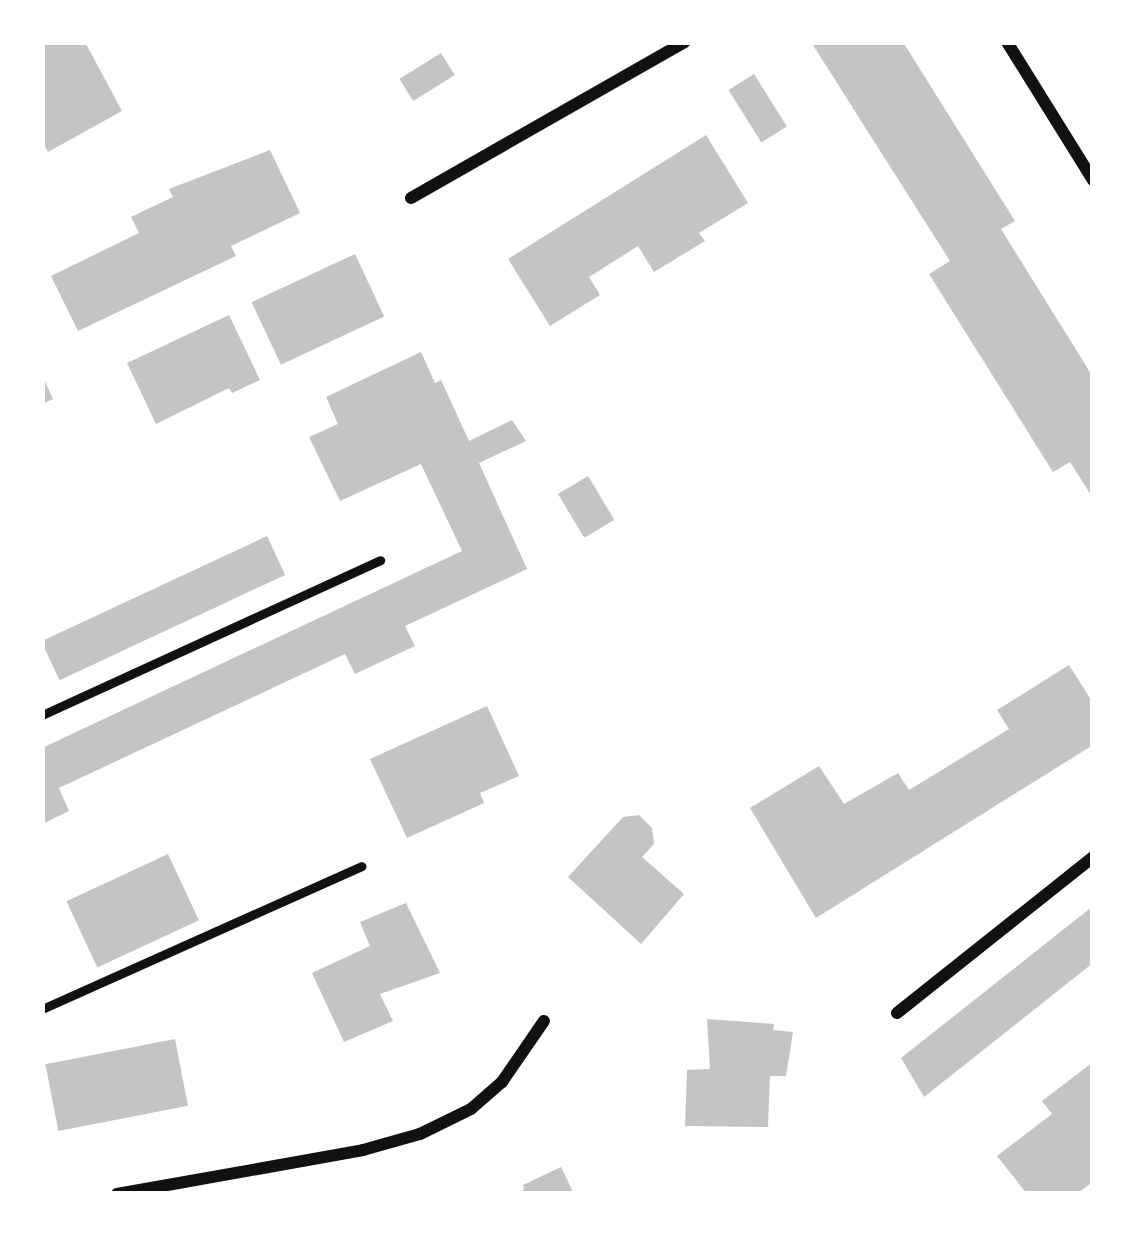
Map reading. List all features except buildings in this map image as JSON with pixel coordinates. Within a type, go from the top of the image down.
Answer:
[{"type":"street","points":[[411,198],[686,42]]},
{"type":"street","points":[[1007,42],[1093,180]]},
{"type":"street","points":[[897,1013],[1093,857]]},
{"type":"street","points":[[117,1194],[363,1150],[420,1133],[471,1109],[502,1082],[544,1021]]},
{"type":"lane","points":[[42,715],[380,560]]},
{"type":"lane","points":[[42,1009],[362,866]]}]
